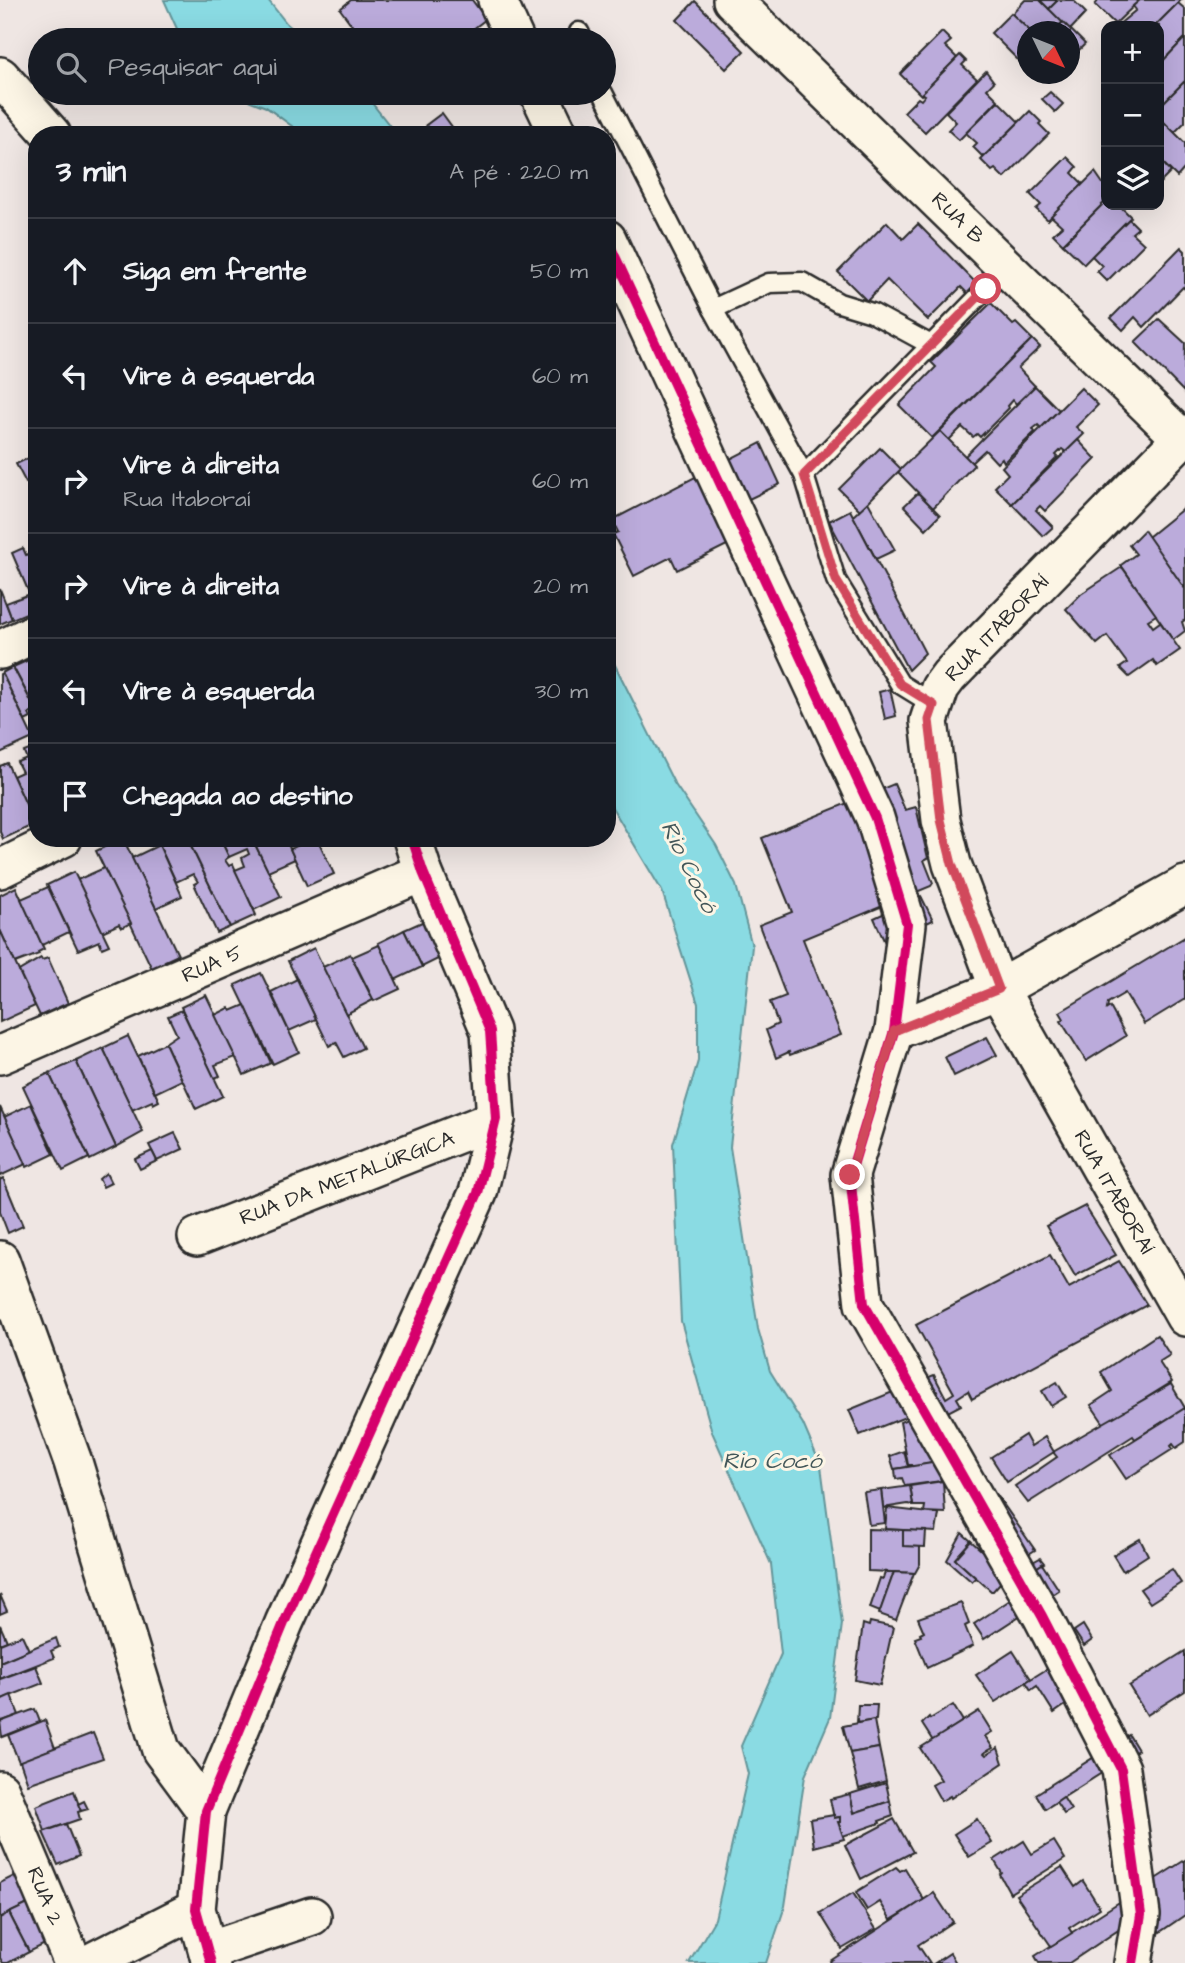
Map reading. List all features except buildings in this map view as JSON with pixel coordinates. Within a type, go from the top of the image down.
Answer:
[{"type":"street","points":[[496,0],[509,28]]},
{"type":"street","name":"RUA B","points":[[732,0],[1183,437]]},
{"type":"street","points":[[0,76],[44,126]]},
{"type":"street","points":[[545,105],[555,126]]},
{"type":"street","points":[[616,259],[875,818],[907,925],[894,1031],[850,1175],[864,1304],[1042,1616],[1121,1769],[1141,1915],[1133,1963]]},
{"type":"street","name":"RUA ITABORAÍ","points":[[1183,437],[949,676],[940,688],[929,720],[941,820],[952,864],[999,989],[1185,1317]]},
{"type":"street","points":[[0,649],[28,636]]},
{"type":"street","points":[[0,869],[45,847]]},
{"type":"street","points":[[312,1916],[223,1946],[210,1959],[196,1909],[206,1811],[284,1623],[478,1194],[496,1119],[490,1031],[418,855]]},
{"type":"street","name":"RUA 5","points":[[0,1055],[418,855]]},
{"type":"street","points":[[894,1031],[999,989],[1185,885]]},
{"type":"street","name":"RUA DA METALÚRGICA","points":[[197,1237],[496,1119]]},
{"type":"street","points":[[0,1260],[73,1462],[162,1750],[206,1811]]},
{"type":"street","name":"RUA 2","points":[[0,1790],[74,1963]]},
{"type":"street","points":[[90,1963],[196,1909]]},
{"type":"lane","points":[[609,105],[713,309],[804,475],[836,580],[900,684],[934,705]]},
{"type":"lane","points":[[804,475],[1006,266]]},
{"type":"lane","points":[[713,309],[769,283],[802,282],[839,303],[872,313],[932,345]]},
{"type":"water","points":[[164,0],[268,0],[292,28],[177,28]]},
{"type":"water","points":[[261,105],[373,105],[390,126],[292,126]]},
{"type":"water","name":"Rio Cocó","points":[[616,667],[674,783],[716,845],[736,885],[752,946],[730,1147],[758,1329],[770,1371],[803,1424],[821,1466],[842,1624],[830,1718],[805,1776],[785,1906],[766,1963],[689,1963],[715,1919],[748,1774],[741,1746],[781,1654],[771,1564],[712,1432],[681,1321],[673,1144],[698,1061],[698,1004],[662,891],[616,814]]},
{"type":"cycle path","points":[[616,258],[875,818],[907,924],[894,1031],[850,1175],[864,1304],[1042,1616],[1121,1769],[1141,1915],[1133,1963]]},
{"type":"cycle path","points":[[211,1963],[196,1909],[206,1811],[284,1623],[478,1193],[496,1119],[490,1031],[415,847]]},
{"type":"route","points":[[850,1175],[894,1031],[999,989],[952,864],[941,820],[929,720],[934,705],[900,684],[836,580],[804,475],[986,289]]}]
